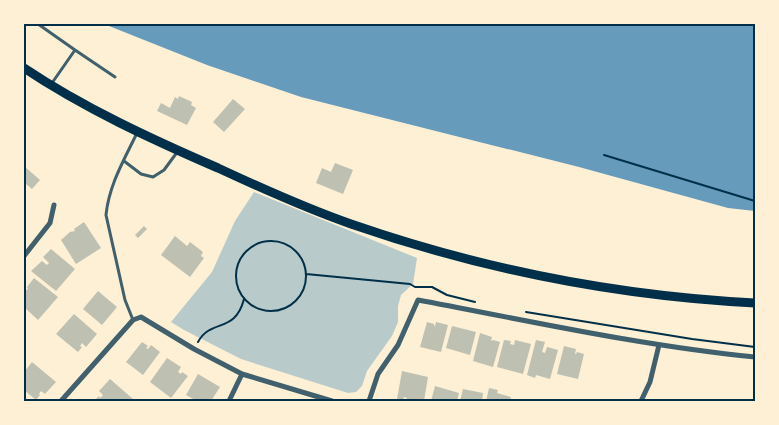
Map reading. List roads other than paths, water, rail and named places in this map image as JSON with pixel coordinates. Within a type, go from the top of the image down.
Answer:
[{"type":"main road","points":[[24,68],[50,86],[138,131],[291,200],[348,223],[447,254],[555,279],[675,297],[755,303]]},
{"type":"street","points":[[24,256],[50,223],[54,206]]},
{"type":"street","points":[[369,401],[378,374],[398,345],[418,300],[500,317],[659,345],[755,357]]},
{"type":"street","points":[[61,401],[133,320],[141,316],[194,349],[242,374],[332,401]]},
{"type":"street","points":[[641,401],[650,382],[659,345]]},
{"type":"street","points":[[229,401],[242,374]]},
{"type":"lane","points":[[38,24],[116,77]]},
{"type":"lane","points":[[50,86],[76,50]]},
{"type":"lane","points":[[133,320],[125,300],[106,215],[113,185],[138,131]]},
{"type":"lane","points":[[124,161],[141,174],[153,177],[164,170],[178,150]]},
{"type":"water","points":[[104,24],[755,24],[755,211],[728,208],[579,167],[301,97],[207,65]]}]
